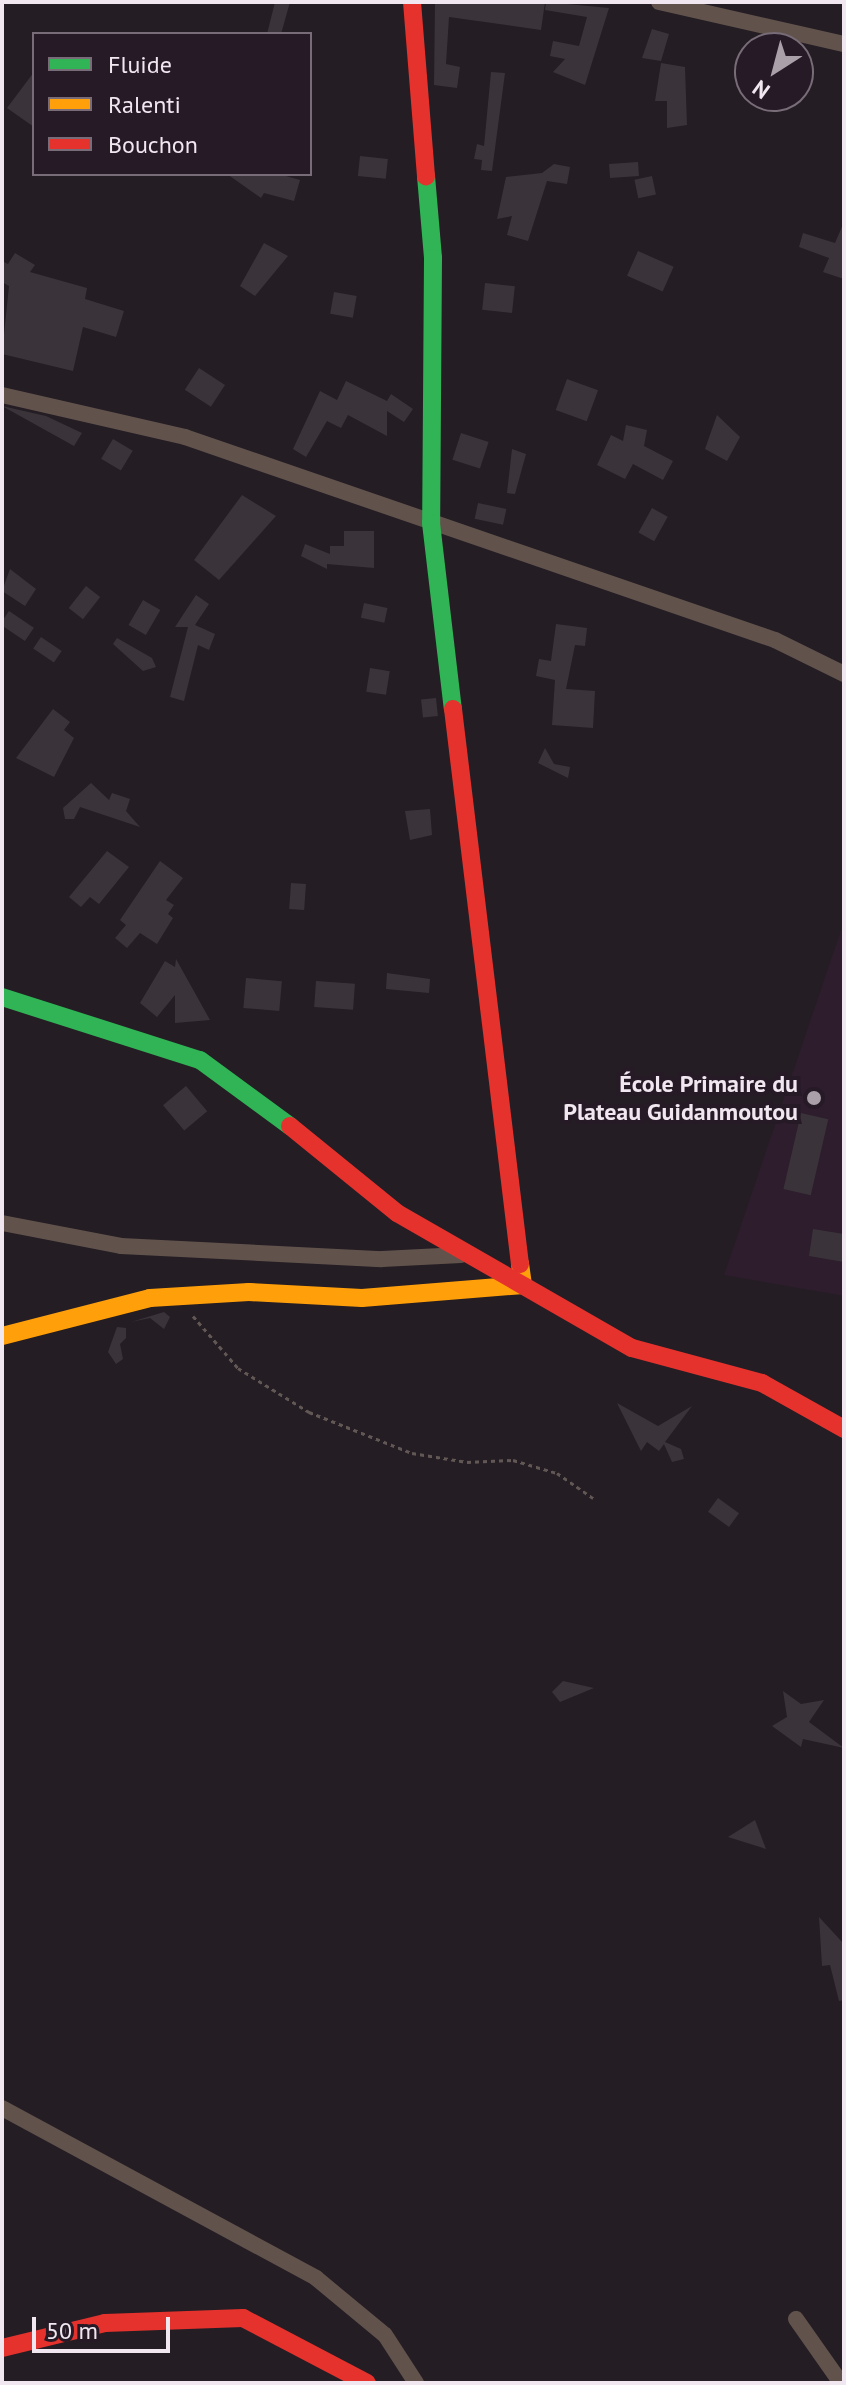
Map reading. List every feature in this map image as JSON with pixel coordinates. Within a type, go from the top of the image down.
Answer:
[{"type":"street","points":[[412,2],[433,258],[431,523],[523,1285]]},
{"type":"street","points":[[659,2],[844,44]]},
{"type":"street","points":[[2,395],[185,437],[775,640],[844,674]]},
{"type":"street","points":[[2,997],[200,1060],[229,1076],[397,1213],[463,1255],[523,1285],[632,1348],[762,1383],[844,1429]]},
{"type":"street","points":[[2,1223],[121,1246],[382,1259],[463,1255]]},
{"type":"street","points":[[2,1336],[150,1298],[249,1292],[362,1298],[523,1285]]},
{"type":"street","points":[[2,2108],[316,2278],[385,2335],[416,2383]]},
{"type":"street","points":[[2,2348],[105,2323],[243,2318],[367,2383]]},
{"type":"street","points":[[796,2319],[841,2383]]},
{"type":"path","points":[[178,1309],[192,1315],[238,1368],[309,1412],[412,1453],[467,1462],[513,1460],[557,1473],[593,1498]]},
{"type":"shaded area","name":"École Primaire du Plateau Guidanmoutou","points":[[844,921],[844,1296],[724,1275]]},
{"type":"building","points":[[275,2],[290,2],[282,32],[268,32]]},
{"type":"building","points":[[435,2],[545,2],[541,30],[449,17],[446,64],[460,67],[457,88],[434,85]]},
{"type":"building","points":[[546,2],[609,8],[585,85],[553,72],[565,59],[550,56],[553,41],[579,46],[587,17],[545,10]]},
{"type":"building","points":[[652,29],[669,34],[661,61],[642,58]]},
{"type":"building","points":[[661,63],[685,67],[687,125],[667,128],[667,101],[655,101]]},
{"type":"building","points":[[491,72],[505,73],[492,171],[481,170],[482,160],[474,159],[477,144],[484,146]]},
{"type":"building","points":[[32,75],[32,126],[7,108]]},
{"type":"building","points":[[360,156],[388,159],[386,179],[358,176]]},
{"type":"building","points":[[638,162],[639,176],[610,178],[609,164]]},
{"type":"building","points":[[554,164],[570,167],[567,184],[547,181],[528,241],[507,235],[512,216],[497,219],[506,177],[542,173]]},
{"type":"building","points":[[230,176],[286,176],[300,180],[294,201],[264,193],[261,198]]},
{"type":"building","points":[[652,176],[656,195],[638,198],[634,180]]},
{"type":"building","points":[[844,222],[844,279],[823,272],[829,258],[799,247],[803,233],[835,243]]},
{"type":"building","points":[[264,243],[288,256],[255,296],[240,286]]},
{"type":"building","points":[[638,251],[674,267],[663,292],[627,276]]},
{"type":"building","points":[[15,253],[35,265],[30,272],[87,288],[85,299],[124,311],[116,337],[83,327],[73,371],[2,354],[9,286],[2,282],[2,261],[8,264]]},
{"type":"building","points":[[485,283],[515,286],[512,313],[482,310]]},
{"type":"building","points":[[334,292],[357,296],[353,318],[330,314]]},
{"type":"building","points":[[199,368],[225,385],[211,407],[185,390]]},
{"type":"building","points":[[567,379],[598,390],[587,421],[556,410]]},
{"type":"building","points":[[346,381],[387,401],[391,394],[413,409],[404,422],[387,411],[387,436],[348,415],[341,428],[327,421],[306,457],[293,449],[320,391],[337,400]]},
{"type":"building","points":[[2,406],[46,416],[82,433],[74,446]]},
{"type":"building","points":[[717,415],[740,437],[727,461],[705,449]]},
{"type":"building","points":[[626,425],[647,430],[644,446],[673,461],[663,480],[633,464],[625,479],[597,465],[611,435],[623,441]]},
{"type":"building","points":[[461,433],[489,442],[480,469],[452,460]]},
{"type":"building","points":[[113,439],[133,451],[121,471],[101,459]]},
{"type":"building","points":[[512,449],[526,454],[515,494],[507,493]]},
{"type":"building","points":[[242,495],[276,516],[219,580],[194,560]]},
{"type":"building","points":[[478,503],[506,509],[503,525],[475,519]]},
{"type":"building","points":[[652,508],[668,517],[654,541],[638,532]]},
{"type":"building","points":[[344,531],[374,531],[374,568],[327,564],[327,569],[301,556],[305,544],[330,554],[330,546],[344,546]]},
{"type":"building","points":[[10,569],[36,589],[25,606],[2,591]]},
{"type":"building","points":[[86,586],[100,597],[83,619],[69,608]]},
{"type":"building","points":[[196,595],[209,604],[195,625],[215,634],[209,650],[198,645],[184,701],[170,697],[188,627],[175,627]]},
{"type":"building","points":[[143,600],[160,610],[146,635],[128,625]]},
{"type":"building","points":[[364,603],[387,608],[384,623],[361,618]]},
{"type":"building","points":[[9,611],[34,628],[25,641],[2,626]]},
{"type":"building","points":[[556,624],[587,628],[585,646],[575,645],[566,689],[595,691],[593,728],[552,725],[555,680],[536,676],[539,659],[551,661]]},
{"type":"building","points":[[41,637],[62,651],[54,663],[33,649]]},
{"type":"building","points":[[117,638],[152,658],[156,667],[143,671],[113,644]]},
{"type":"building","points":[[370,668],[390,671],[386,695],[366,692]]},
{"type":"building","points":[[436,698],[438,716],[423,717],[421,700]]},
{"type":"building","points":[[53,709],[70,722],[64,730],[74,738],[54,777],[16,758]]},
{"type":"building","points":[[545,748],[554,764],[570,767],[568,778],[538,763]]},
{"type":"building","points":[[91,783],[109,800],[112,793],[130,799],[126,811],[140,827],[80,807],[74,819],[65,819],[63,808]]},
{"type":"building","points":[[430,809],[432,835],[410,840],[405,811]]},
{"type":"building","points":[[107,851],[129,867],[99,904],[90,897],[81,907],[69,897]]},
{"type":"building","points":[[160,861],[183,878],[166,900],[174,905],[168,914],[173,918],[157,944],[140,933],[127,948],[115,938],[126,925],[120,920]]},
{"type":"building","points":[[291,883],[306,884],[304,910],[289,909]]},
{"type":"building","points":[[176,959],[210,1020],[175,1023],[175,995],[157,1017],[140,1003],[165,961],[175,967]]},
{"type":"building","points":[[387,973],[430,979],[429,993],[386,989]]},
{"type":"building","points":[[246,978],[282,981],[279,1011],[243,1008]]},
{"type":"building","points":[[316,981],[355,984],[353,1010],[314,1007]]},
{"type":"building","points":[[186,1086],[207,1111],[184,1131],[163,1105]]},
{"type":"building","points":[[801,1113],[828,1119],[811,1195],[783,1189]]},
{"type":"building","points":[[813,1229],[844,1234],[844,1262],[809,1256]]},
{"type":"building","points":[[164,1312],[170,1317],[164,1329],[150,1318],[131,1322]]},
{"type":"building","points":[[117,1327],[126,1328],[126,1338],[120,1344],[123,1359],[116,1364],[108,1352]]},
{"type":"building","points":[[617,1403],[658,1426],[692,1406],[665,1442],[681,1449],[684,1459],[672,1462],[664,1444],[659,1451],[647,1442],[641,1451]]},
{"type":"building","points":[[718,1498],[739,1513],[729,1527],[708,1512]]},
{"type":"building","points":[[563,1681],[594,1688],[560,1702],[552,1692]]},
{"type":"building","points":[[783,1691],[801,1704],[824,1700],[809,1722],[844,1748],[803,1739],[801,1747],[772,1726],[787,1717]]},
{"type":"building","points":[[755,1820],[766,1849],[728,1837]]},
{"type":"building","points":[[819,1917],[844,1944],[844,2000],[839,2001],[830,1965],[822,1966]]},
{"type":"traffic: fast","points":[[426,176],[433,258],[431,523],[453,709]]},
{"type":"traffic: fast","points":[[2,997],[200,1060],[290,1126]]},
{"type":"traffic: slow","points":[[2,1336],[150,1298],[249,1292],[362,1298],[523,1285],[520,1264]]},
{"type":"traffic: jam","points":[[412,2],[426,176]]},
{"type":"traffic: jam","points":[[453,709],[520,1264]]},
{"type":"traffic: jam","points":[[290,1126],[397,1213],[632,1348],[762,1383],[844,1429]]},
{"type":"traffic: jam","points":[[2,2348],[105,2323],[243,2318],[367,2383]]},
{"type":"place","name":"École Primaire du Plateau Guidanmoutou","points":[[814,1098]]}]
